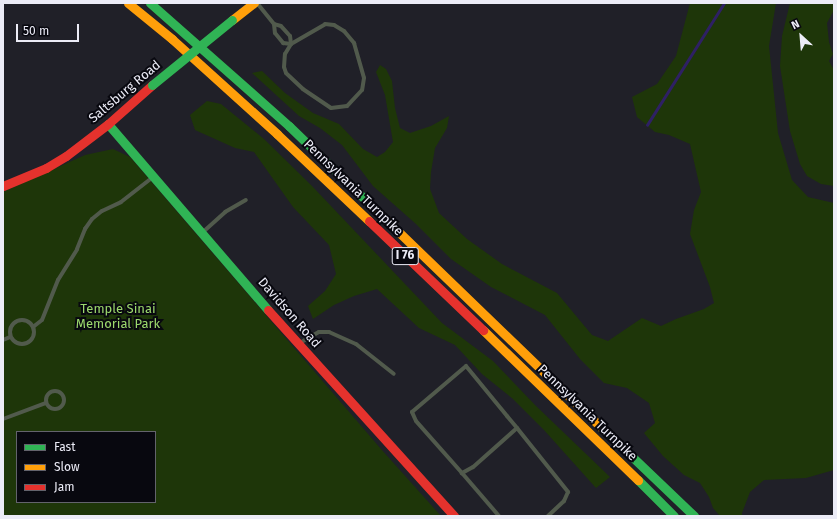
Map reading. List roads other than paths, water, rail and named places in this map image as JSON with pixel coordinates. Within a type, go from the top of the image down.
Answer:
[{"type":"main road","name":"Pennsylvania Turnpike","points":[[128,3],[183,49],[283,139],[550,394],[674,516]]},
{"type":"main road","name":"Pennsylvania Turnpike","points":[[150,3],[289,126],[694,516]]},
{"type":"main road","name":"Saltsburg Road","points":[[3,186],[46,168],[66,156],[108,124],[152,85],[232,20],[256,3]]},
{"type":"main road","name":"Davidson Road","points":[[108,124],[298,344],[454,516]]},
{"type":"lane","points":[[256,3],[274,24],[281,26],[290,36],[291,44],[285,54],[284,66],[286,73],[303,89],[331,108],[347,106],[362,90],[364,78],[354,43],[344,31],[334,25],[325,24],[291,44],[283,43],[275,33],[274,24]]},
{"type":"lane","points":[[33,327],[42,320],[58,280],[92,219],[102,211],[121,202],[154,176]]},
{"type":"lane","points":[[203,233],[225,212],[246,200]]},
{"type":"lane","points":[[26,320],[33,327],[33,336],[27,343],[17,344],[10,337],[10,328],[16,321],[26,320]]},
{"type":"lane","points":[[298,344],[319,332],[329,332],[356,344],[394,374]]},
{"type":"lane","points":[[3,340],[10,337]]},
{"type":"lane","points":[[499,516],[416,421],[412,412],[466,366],[568,492],[564,501],[548,516]]},
{"type":"lane","points":[[52,392],[59,392],[64,397],[64,404],[58,409],[51,409],[46,404],[47,396],[52,392]]},
{"type":"lane","points":[[3,419],[46,404]]},
{"type":"lane","points":[[462,473],[473,467],[517,428]]},
{"type":"waterway","points":[[647,125],[724,3]]},
{"type":"park label","name":"Temple Sinai Memorial Park","points":[[118,318]]}]
